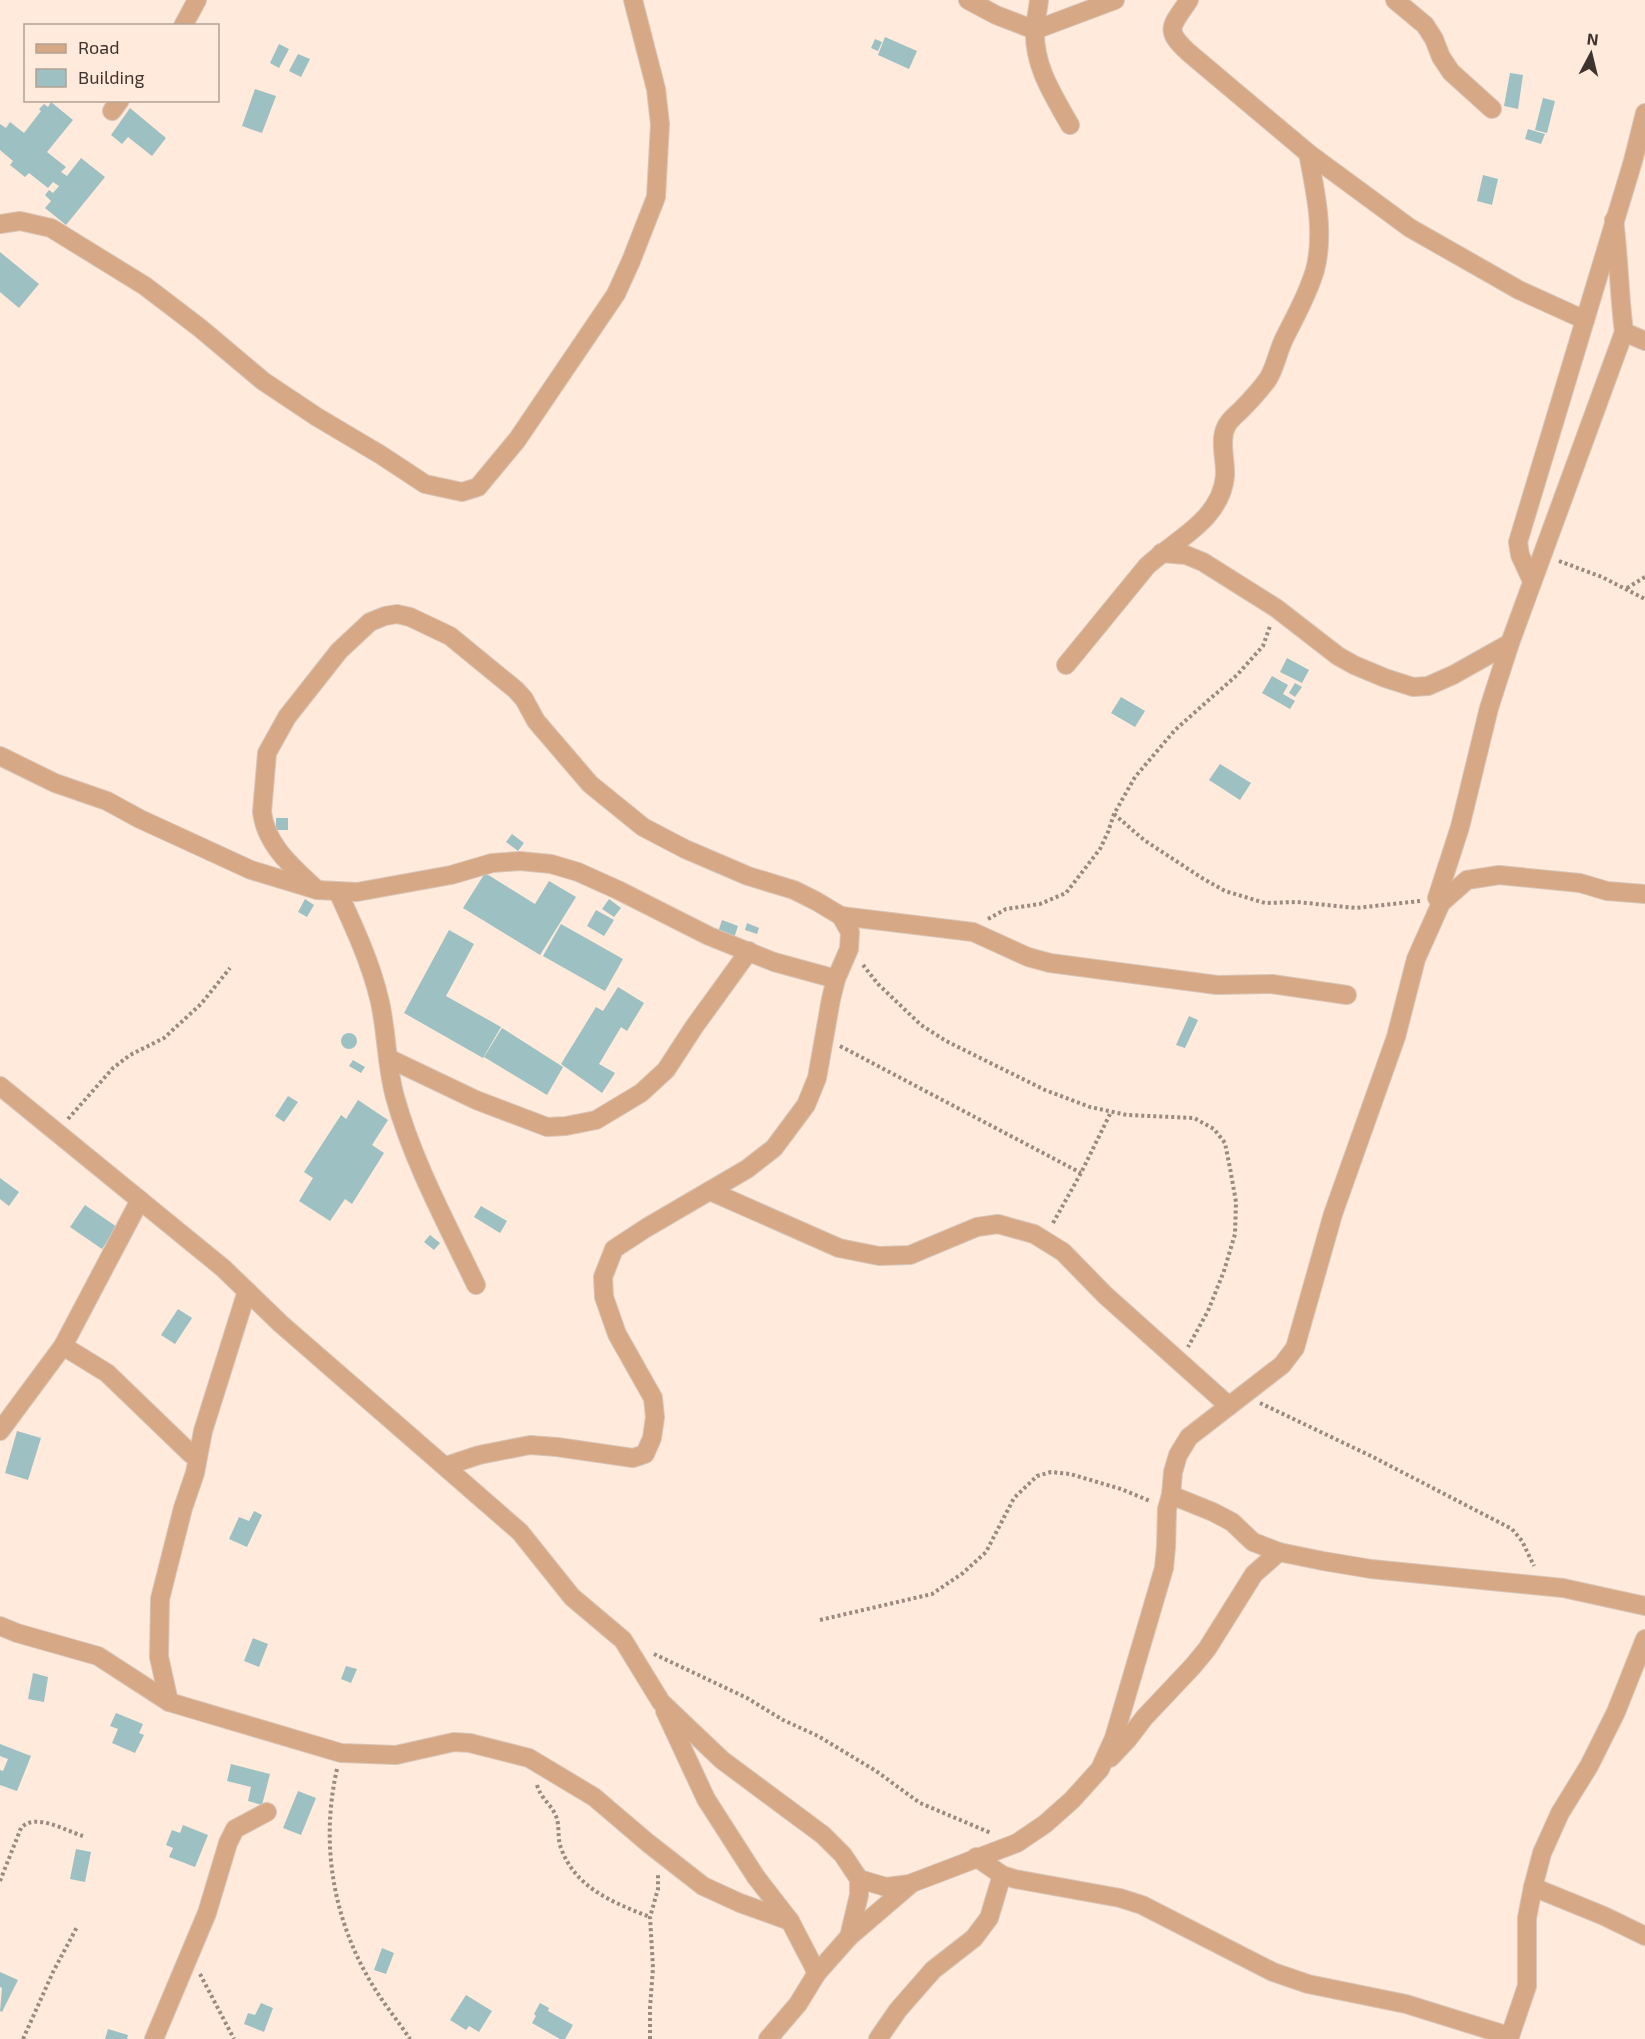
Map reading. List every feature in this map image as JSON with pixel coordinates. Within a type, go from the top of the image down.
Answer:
[{"type":"street","points":[[184,24],[197,0]]},
{"type":"street","points":[[0,224],[20,221],[51,228],[145,286],[263,381],[425,484],[462,492],[478,487],[517,440],[616,294],[632,261],[656,197],[660,124],[656,89],[633,0]]},
{"type":"street","points":[[968,0],[996,15],[1035,30],[1115,0]]},
{"type":"street","points":[[1040,0],[1035,30],[1038,59],[1047,86],[1070,125]]},
{"type":"street","points":[[1395,0],[1425,26],[1451,72],[1492,109]]},
{"type":"street","points":[[1180,3],[1172,36],[1308,153],[1410,228],[1502,280],[1585,320]]},
{"type":"street","points":[[1532,581],[1520,555],[1518,542],[1614,220],[1639,162],[1645,113]]},
{"type":"street","points":[[1066,665],[1132,583],[1161,553],[1198,527],[1220,499],[1225,476],[1223,440],[1225,428],[1270,375],[1281,344],[1307,292],[1315,269],[1318,228],[1308,153]]},
{"type":"street","points":[[1100,1769],[1114,1738],[1164,1568],[1169,1502],[1178,1455],[1189,1437],[1282,1365],[1295,1348],[1333,1214],[1396,1037],[1416,959],[1439,900],[1460,827],[1489,708],[1510,643],[1624,332],[1619,298],[1619,263],[1614,220]]},
{"type":"street","points":[[1624,332],[1645,341]]},
{"type":"street","points":[[1161,553],[1186,555],[1240,584],[1276,608],[1338,656],[1354,665],[1413,687],[1428,687],[1510,643]]},
{"type":"street","points":[[317,890],[281,856],[263,820],[267,753],[287,717],[339,651],[370,622],[398,614],[410,617],[450,636],[516,690],[524,699],[536,721],[590,784],[643,827],[685,849],[748,876],[794,890],[841,916],[973,932],[1028,957],[1050,963],[1217,985],[1272,984],[1347,995]]},
{"type":"street","points":[[0,756],[55,783],[107,801],[140,819],[251,870],[317,890],[357,892],[452,875],[492,863],[520,861],[551,864],[588,877],[709,936],[774,962],[836,979]]},
{"type":"street","points":[[1439,900],[1467,880],[1499,875],[1580,883],[1607,891],[1645,894]]},
{"type":"street","points":[[338,892],[368,958],[380,999],[394,1096],[429,1187],[477,1285]]},
{"type":"street","points":[[446,1466],[479,1455],[530,1445],[633,1458],[645,1454],[652,1438],[655,1417],[654,1398],[617,1334],[604,1297],[603,1277],[614,1249],[747,1169],[774,1148],[806,1106],[817,1078],[836,979],[849,948],[850,932],[841,916]]},
{"type":"street","points":[[388,1058],[476,1100],[547,1126],[566,1126],[596,1120],[641,1093],[666,1070],[749,951]]},
{"type":"street","points":[[0,1086],[223,1268],[281,1324],[446,1466],[520,1532],[572,1597],[623,1640],[661,1702],[706,1799],[756,1877],[790,1921],[817,1973]]},
{"type":"street","points":[[710,1191],[839,1248],[879,1256],[910,1256],[977,1227],[998,1224],[1034,1234],[1063,1252],[1105,1295],[1180,1361],[1236,1401]]},
{"type":"street","points":[[0,1431],[63,1346],[140,1200]]},
{"type":"street","points":[[168,1702],[159,1657],[160,1599],[183,1508],[195,1473],[202,1431],[247,1291]]},
{"type":"street","points":[[63,1346],[107,1373],[191,1454]]},
{"type":"street","points":[[1169,1502],[1213,1512],[1232,1522],[1253,1542],[1279,1551],[1323,1561],[1371,1569],[1563,1588],[1645,1606]]},
{"type":"street","points":[[859,1879],[886,1887],[912,1883],[1017,1843],[1045,1824],[1072,1800],[1128,1739],[1144,1718],[1194,1666],[1254,1574],[1279,1551]]},
{"type":"street","points":[[0,1626],[98,1656],[168,1702],[341,1753],[396,1755],[454,1742],[470,1743],[529,1758],[594,1797],[703,1886],[740,1903],[790,1921]]},
{"type":"street","points":[[976,1857],[1002,1875],[1031,1883],[1120,1898],[1142,1905],[1273,1972],[1308,1984],[1406,2004],[1509,2037],[1520,2013],[1527,1986],[1527,1918],[1542,1853],[1560,1813],[1589,1766],[1628,1684],[1645,1639]]},
{"type":"street","points":[[661,1702],[722,1760],[822,1835],[843,1855],[859,1879],[859,1895],[849,1937]]},
{"type":"street","points":[[154,2039],[207,1913],[228,1843],[235,1829],[267,1812]]},
{"type":"street","points":[[878,2039],[898,2010],[933,1970],[974,1938],[989,1918],[1002,1875]]},
{"type":"street","points":[[768,2039],[798,2004],[817,1973],[849,1937],[912,1883]]},
{"type":"street","points":[[1533,1887],[1604,1916],[1645,1936]]},
{"type":"path","points":[[1542,555],[1575,566],[1645,598]]},
{"type":"path","points":[[1627,588],[1645,577]]},
{"type":"path","points":[[966,932],[1006,909],[1040,904],[1066,893],[1100,849],[1114,814],[1135,777],[1175,730],[1238,675],[1263,646],[1276,608]]},
{"type":"path","points":[[1114,814],[1144,840],[1202,878],[1225,891],[1265,903],[1297,902],[1356,908],[1439,900]]},
{"type":"path","points":[[849,948],[878,984],[921,1025],[946,1041],[1045,1089],[1090,1107],[1127,1115],[1194,1118],[1214,1129],[1225,1143],[1236,1202],[1235,1234],[1224,1271],[1208,1311],[1180,1361]]},
{"type":"path","points":[[56,1133],[112,1068],[146,1046],[164,1038],[201,1004],[230,968]]},
{"type":"path","points":[[825,1037],[1081,1173]]},
{"type":"path","points":[[1044,1240],[1111,1112]]},
{"type":"path","points":[[1236,1401],[1371,1456],[1512,1529],[1522,1541],[1544,1586]]},
{"type":"path","points":[[820,1620],[932,1594],[963,1573],[986,1552],[1014,1498],[1036,1476],[1051,1472],[1070,1474],[1169,1502]]},
{"type":"path","points":[[623,1640],[747,1698],[783,1720],[818,1736],[876,1771],[920,1803],[1017,1843]]},
{"type":"path","points":[[341,1753],[332,1794],[328,1834],[334,1887],[355,1954],[374,1987],[410,2039]]},
{"type":"path","points":[[529,1758],[540,1796],[555,1814],[561,1848],[578,1876],[592,1890],[611,1901],[650,1917]]},
{"type":"path","points":[[0,1881],[25,1823],[31,1821],[43,1823],[82,1836]]},
{"type":"path","points":[[650,2039],[653,1968],[650,1917],[658,1889],[658,1851]]},
{"type":"path","points":[[23,2039],[53,1972],[77,1927]]},
{"type":"path","points":[[190,1955],[234,2039]]},
{"type":"building","points":[[885,37],[917,51],[909,69],[878,55]]},
{"type":"building","points":[[875,39],[882,42],[878,51],[871,48]]},
{"type":"building","points":[[279,44],[289,49],[279,68],[270,63]]},
{"type":"building","points":[[298,54],[310,59],[301,77],[289,71]]},
{"type":"building","points":[[1510,73],[1523,75],[1518,109],[1504,106]]},
{"type":"building","points":[[255,89],[276,96],[262,133],[242,126]]},
{"type":"building","points":[[1543,98],[1555,101],[1547,133],[1535,130]]},
{"type":"building","points":[[51,102],[73,120],[47,152],[66,167],[61,172],[67,176],[81,158],[105,177],[66,225],[45,208],[51,201],[45,195],[49,190],[53,193],[59,186],[53,182],[48,188],[29,173],[25,177],[10,165],[13,161],[0,150],[0,124],[6,128],[10,122],[24,133],[41,111],[39,109],[44,104],[48,107]]},
{"type":"building","points":[[130,108],[166,138],[152,156],[128,137],[122,144],[111,135]]},
{"type":"building","points":[[1528,129],[1545,134],[1541,144],[1525,139]]},
{"type":"building","points":[[1483,175],[1498,179],[1492,205],[1477,201]]},
{"type":"building","points":[[0,252],[39,284],[19,308],[0,292]]},
{"type":"building","points":[[1287,658],[1309,670],[1302,683],[1280,672]]},
{"type":"building","points":[[1272,676],[1288,685],[1283,694],[1295,701],[1290,709],[1262,693]]},
{"type":"building","points":[[1295,683],[1302,687],[1295,697],[1289,693]]},
{"type":"building","points":[[1121,697],[1145,711],[1135,727],[1111,713]]},
{"type":"building","points":[[1220,764],[1251,783],[1240,800],[1209,780]]},
{"type":"building","points":[[276,818],[288,818],[288,830],[276,830]]},
{"type":"building","points":[[512,834],[524,843],[518,851],[506,842]]},
{"type":"building","points":[[485,873],[535,904],[549,881],[576,897],[540,955],[463,908]]},
{"type":"building","points":[[305,899],[314,905],[307,917],[298,912]]},
{"type":"building","points":[[609,899],[621,908],[614,917],[602,909]]},
{"type":"building","points":[[596,910],[614,920],[604,936],[587,926]]},
{"type":"building","points":[[722,920],[738,926],[734,938],[718,932]]},
{"type":"building","points":[[747,923],[759,928],[757,934],[745,930]]},
{"type":"building","points":[[561,924],[623,959],[605,991],[543,956]]},
{"type":"building","points":[[449,930],[474,944],[446,996],[501,1027],[483,1058],[404,1013]]},
{"type":"building","points":[[618,987],[644,1003],[627,1031],[621,1027],[599,1064],[615,1073],[602,1093],[561,1064],[596,1007],[603,1011]]},
{"type":"building","points":[[1189,1016],[1198,1020],[1185,1048],[1176,1045]]},
{"type":"building","points":[[502,1028],[563,1067],[547,1095],[484,1057]]},
{"type":"building","points":[[346,1033],[352,1033],[357,1041],[355,1047],[346,1049],[341,1044],[341,1038]]},
{"type":"building","points":[[353,1060],[365,1067],[361,1073],[349,1066]]},
{"type":"building","points":[[288,1096],[298,1102],[284,1122],[275,1116]]},
{"type":"building","points":[[358,1100],[388,1120],[372,1145],[384,1153],[352,1204],[345,1199],[330,1221],[299,1201],[313,1178],[304,1172],[341,1115],[346,1119]]},
{"type":"building","points":[[0,1178],[19,1192],[9,1206],[0,1199]]},
{"type":"building","points":[[85,1205],[117,1227],[102,1249],[70,1227]]},
{"type":"building","points":[[481,1206],[507,1221],[500,1233],[474,1217]]},
{"type":"building","points":[[430,1235],[440,1243],[434,1250],[424,1242]]},
{"type":"building","points":[[178,1309],[192,1318],[175,1344],[161,1335]]},
{"type":"building","points":[[17,1431],[41,1438],[28,1480],[5,1473]]},
{"type":"building","points":[[254,1511],[262,1515],[247,1547],[229,1539],[239,1517],[249,1521]]},
{"type":"building","points":[[253,1638],[268,1644],[259,1667],[244,1661]]},
{"type":"building","points":[[346,1666],[357,1669],[351,1683],[341,1679]]},
{"type":"building","points":[[33,1673],[48,1677],[44,1702],[28,1699]]},
{"type":"building","points":[[116,1713],[143,1724],[139,1733],[144,1735],[135,1753],[112,1743],[118,1729],[110,1726]]},
{"type":"building","points":[[0,1744],[31,1756],[17,1791],[0,1785],[0,1770],[3,1771],[8,1759],[0,1756]]},
{"type":"building","points":[[231,1764],[270,1774],[262,1805],[248,1801],[251,1787],[227,1781]]},
{"type":"building","points":[[298,1791],[316,1798],[301,1835],[283,1828]]},
{"type":"building","points":[[183,1825],[208,1835],[195,1867],[169,1857],[173,1848],[166,1845],[172,1830],[180,1833]]},
{"type":"building","points":[[76,1849],[91,1852],[85,1882],[70,1879]]},
{"type":"building","points":[[382,1948],[394,1953],[386,1974],[374,1970]]},
{"type":"building","points":[[0,1972],[18,1980],[2,2012],[0,2011],[2,1988],[0,1987]]},
{"type":"building","points":[[466,1995],[492,2011],[479,2032],[469,2026],[466,2030],[450,2020]]},
{"type":"building","points":[[261,2003],[273,2008],[264,2032],[244,2024],[248,2013],[255,2015]]},
{"type":"building","points":[[540,2003],[549,2008],[548,2011],[573,2025],[565,2039],[560,2039],[532,2023]]},
{"type":"building","points":[[108,2029],[128,2035],[127,2039],[105,2039]]}]
